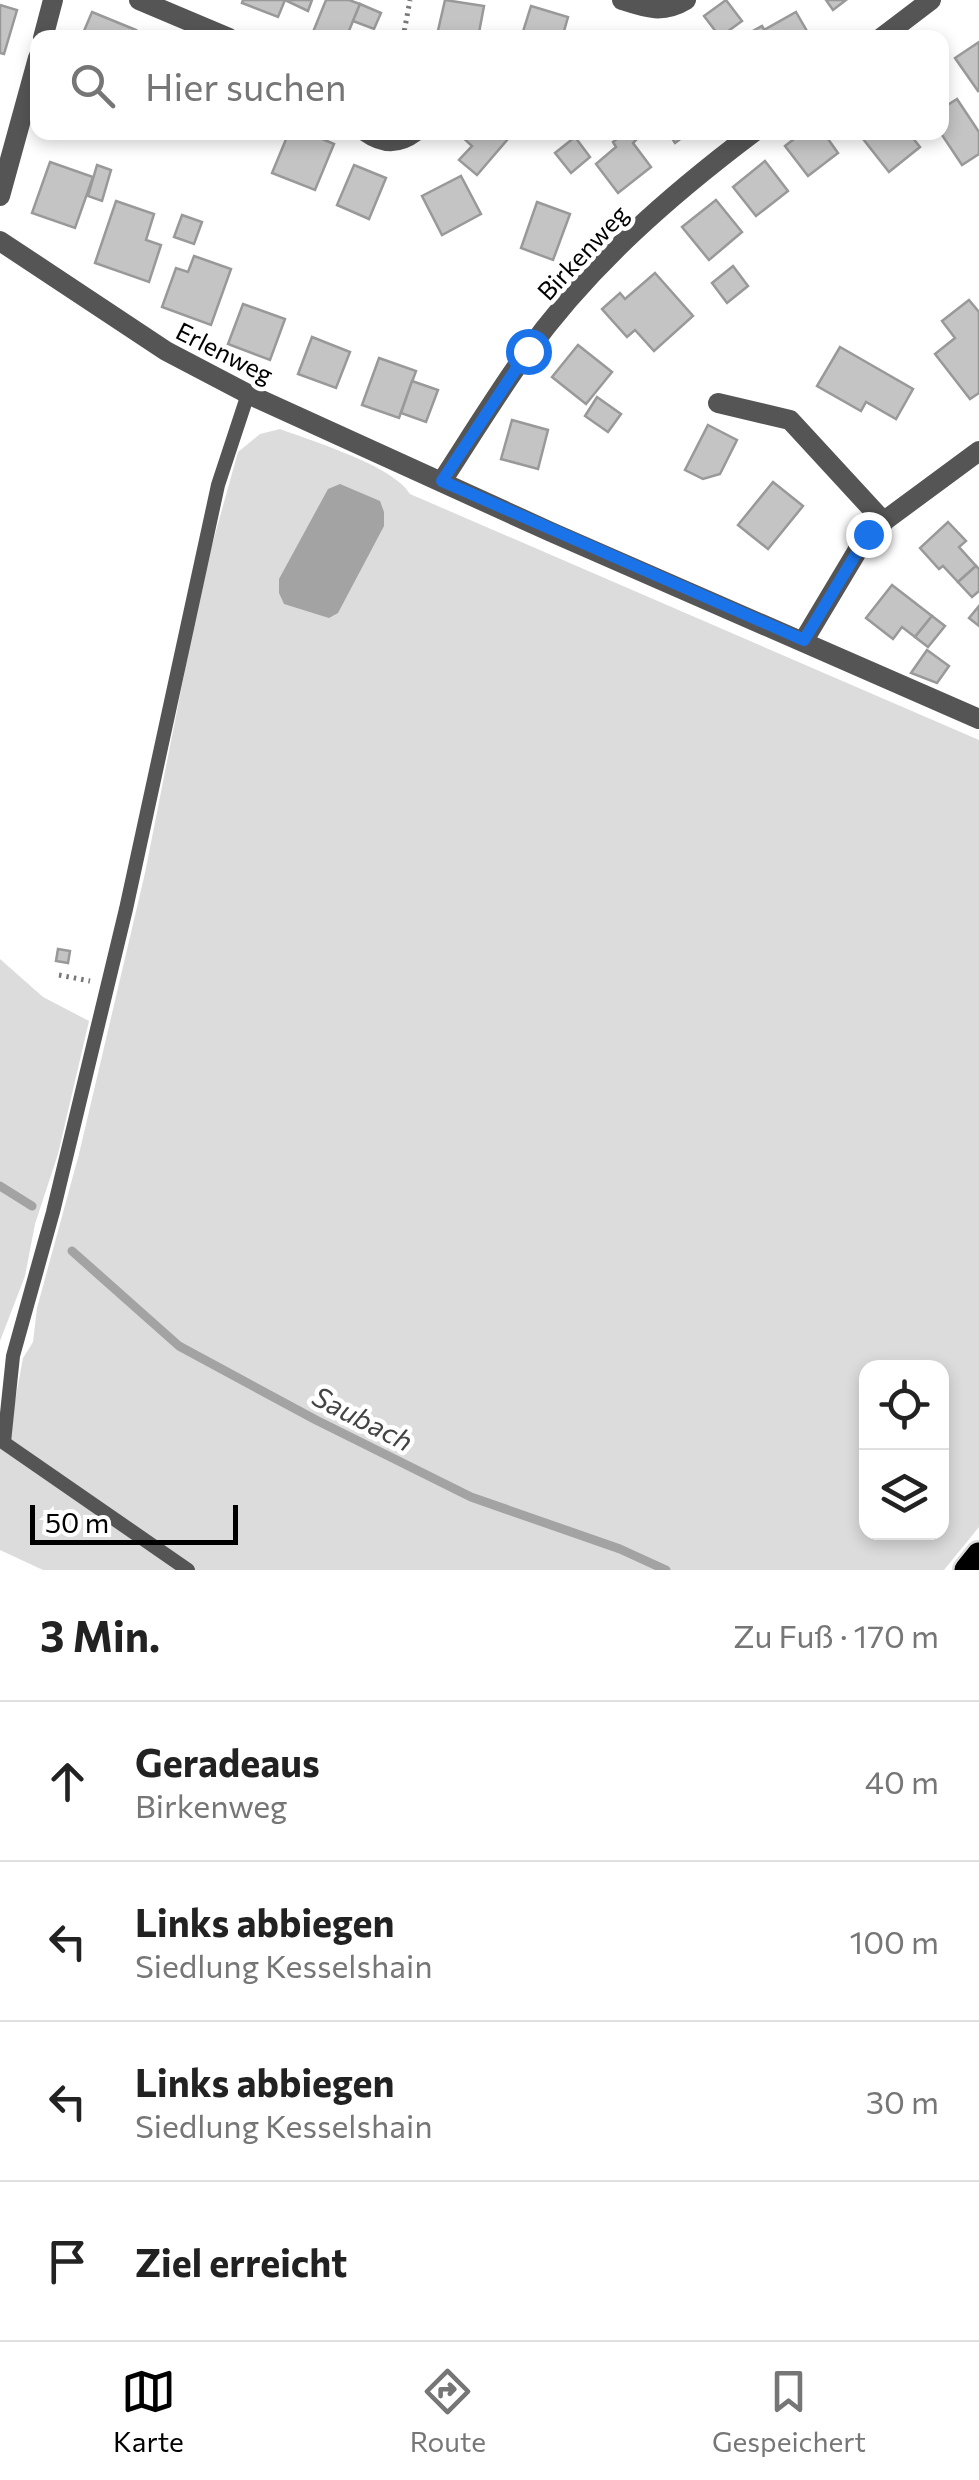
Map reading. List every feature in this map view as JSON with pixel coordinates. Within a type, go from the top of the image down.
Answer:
[{"type":"main road","points":[[967,1570],[979,1555]]},
{"type":"street","points":[[45,30],[53,0]]},
{"type":"street","points":[[139,0],[210,30]]},
{"type":"street","points":[[622,0],[651,9],[672,8],[686,0]]},
{"type":"street","points":[[892,30],[931,0]]},
{"type":"street","points":[[0,196],[30,87]]},
{"type":"street","name":"Birkenweg","points":[[442,481],[528,351],[581,286],[646,218],[744,140]]},
{"type":"street","name":"Erlenweg","points":[[0,241],[166,351],[248,394],[979,718]]},
{"type":"street","points":[[718,403],[790,420],[884,522]]},
{"type":"street","points":[[804,640],[868,534],[979,451]]},
{"type":"lane","points":[[188,1570],[2,1441],[13,1356],[53,1212],[108,984],[218,485],[248,394]]},
{"type":"path","points":[[404,30],[410,0]]},
{"type":"path","points":[[59,975],[108,984]]},
{"type":"shaded area","points":[[280,429],[351,456],[387,474],[410,494],[979,740],[979,1527],[944,1570],[43,1570],[0,1550],[0,1421],[13,1412],[23,1358],[33,1342],[37,1308],[79,1154],[145,873],[204,574],[238,452],[260,434]]},
{"type":"shaded area","points":[[340,484],[380,501],[384,526],[338,613],[329,618],[284,604],[279,579],[328,489]]},
{"type":"shaded area","points":[[0,959],[43,997],[89,1021],[25,1276],[0,1341]]},
{"type":"building","points":[[285,0],[278,17],[242,3]]},
{"type":"building","points":[[285,0],[312,0],[308,11]]},
{"type":"building","points":[[326,0],[360,4],[349,30],[314,30]]},
{"type":"building","points":[[445,0],[484,6],[480,30],[438,30]]},
{"type":"building","points":[[726,0],[742,21],[730,30],[715,30],[704,16]]},
{"type":"building","points":[[826,0],[846,0],[833,10]]},
{"type":"building","points":[[360,4],[381,13],[374,29],[353,21]]},
{"type":"building","points":[[0,5],[17,10],[4,54],[0,53]]},
{"type":"building","points":[[531,6],[568,17],[564,30],[524,30]]},
{"type":"building","points":[[92,12],[136,30],[84,30]]},
{"type":"building","points":[[796,12],[806,30],[764,30]]},
{"type":"building","points":[[979,42],[979,90],[978,91],[955,58]]},
{"type":"building","points":[[957,99],[979,132],[979,154],[962,165],[945,140],[949,140],[949,104]]},
{"type":"building","points":[[286,140],[325,140],[334,144],[315,190],[272,173]]},
{"type":"building","points":[[466,140],[507,140],[477,175],[459,160],[472,146]]},
{"type":"building","points":[[571,140],[577,140],[590,157],[571,173],[555,153]]},
{"type":"building","points":[[636,140],[633,143],[651,167],[618,193],[596,164],[616,147],[613,142]]},
{"type":"building","points":[[793,140],[829,140],[838,153],[808,176],[785,146]]},
{"type":"building","points":[[864,140],[914,140],[920,147],[889,172]]},
{"type":"building","points":[[765,161],[788,191],[756,216],[733,187]]},
{"type":"building","points":[[50,162],[93,177],[75,228],[32,213]]},
{"type":"building","points":[[97,165],[111,170],[102,201],[88,196]]},
{"type":"building","points":[[354,165],[386,178],[369,219],[337,205]]},
{"type":"building","points":[[461,176],[481,214],[442,235],[422,196]]},
{"type":"building","points":[[716,200],[742,232],[709,260],[682,227]]},
{"type":"building","points":[[116,201],[154,214],[146,240],[161,245],[149,282],[95,263]]},
{"type":"building","points":[[537,202],[570,214],[553,260],[521,248]]},
{"type":"building","points":[[182,215],[202,222],[194,244],[174,237]]},
{"type":"building","points":[[194,256],[231,269],[211,325],[162,307],[176,268],[188,272]]},
{"type":"building","points":[[733,266],[748,286],[727,303],[712,283]]},
{"type":"building","points":[[655,273],[693,316],[654,351],[635,330],[627,337],[602,309],[620,293],[625,299]]},
{"type":"building","points":[[969,300],[979,312],[979,393],[970,399],[935,354],[955,338],[942,321]]},
{"type":"building","points":[[243,304],[285,319],[270,360],[228,344]]},
{"type":"building","points":[[312,337],[350,352],[336,388],[298,374]]},
{"type":"building","points":[[578,345],[612,372],[586,404],[552,377]]},
{"type":"building","points":[[840,347],[913,389],[896,419],[866,402],[861,411],[817,386]]},
{"type":"building","points":[[379,358],[416,371],[399,418],[362,405]]},
{"type":"building","points":[[412,381],[438,390],[426,422],[401,413]]},
{"type":"building","points":[[597,397],[621,414],[608,432],[585,416]]},
{"type":"building","points":[[512,420],[548,430],[538,469],[501,459]]},
{"type":"building","points":[[708,425],[737,440],[720,474],[703,479],[685,470]]},
{"type":"building","points":[[773,482],[803,506],[768,549],[738,525]]},
{"type":"building","points":[[948,522],[966,541],[959,547],[976,566],[958,582],[920,548]]},
{"type":"building","points":[[976,566],[979,591],[972,597],[958,582]]},
{"type":"building","points":[[892,585],[932,616],[915,637],[902,627],[893,639],[866,618]]},
{"type":"building","points":[[979,606],[979,626],[969,618]]},
{"type":"building","points":[[932,616],[945,626],[928,647],[915,637]]},
{"type":"building","points":[[927,650],[949,666],[937,683],[911,673]]},
{"type":"building","points":[[58,949],[70,951],[68,963],[56,961]]},
{"type":"waterway","name":"Saubach","points":[[0,1186],[32,1206]]},
{"type":"waterway","name":"Saubach","points":[[72,1251],[179,1346],[316,1420],[471,1497],[620,1549],[666,1570]]},
{"type":"route","points":[[528,351],[442,481],[804,640],[868,534]]}]
